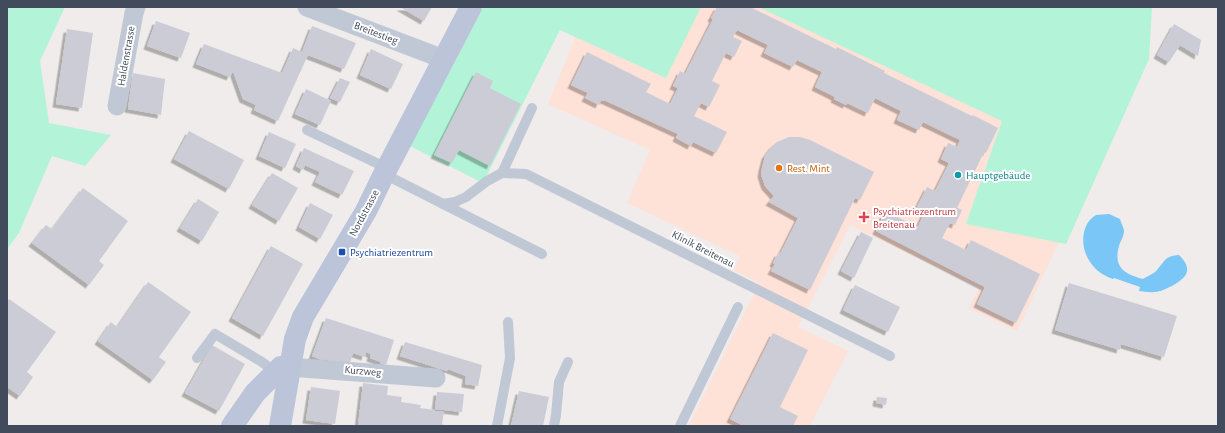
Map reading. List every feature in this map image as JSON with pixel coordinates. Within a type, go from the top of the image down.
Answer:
[{"type":"street","name":"Haldenstrasse","points":[[117,106],[136,7]]},
{"type":"street","name":"Breitestieg","points":[[307,7],[434,55],[444,61]]},
{"type":"street","name":"Nordstrasse","points":[[280,426],[282,369],[303,317],[366,211],[385,171],[472,7]]},
{"type":"street","name":"Kurzweg","points":[[282,369],[436,378]]},
{"type":"street","points":[[232,426],[255,393],[282,369]]},
{"type":"lane","points":[[443,204],[455,202],[466,197],[487,181],[502,173],[532,108]]},
{"type":"lane","points":[[308,130],[443,204],[542,254]]},
{"type":"lane","name":"Klinik Breitenau","points":[[502,173],[526,174],[890,356]]},
{"type":"lane","points":[[680,426],[738,307]]},
{"type":"lane","points":[[497,426],[510,358],[508,322]]},
{"type":"lane","points":[[197,358],[215,334],[262,362],[282,369]]},
{"type":"lane","points":[[554,426],[559,382],[568,362]]},
{"type":"shaded area","name":"Psychiatriezentrum Breitenau","points":[[661,7],[876,7],[1051,89],[1074,210],[1017,331],[969,308],[979,288],[850,225],[798,327],[848,351],[810,426],[689,426],[759,283],[734,270],[740,256],[627,203],[650,150],[548,104],[586,11]]},
{"type":"green space","points":[[7,7],[65,7],[40,61],[49,123],[111,135],[85,166],[52,156],[19,233],[7,249]]},
{"type":"green space","points":[[483,7],[701,7],[666,78],[560,30],[483,183],[410,146]]},
{"type":"green space","points":[[758,7],[1152,7],[1149,59],[1066,244],[966,224],[1002,121]]},
{"type":"water","points":[[1109,214],[1120,219],[1124,228],[1118,254],[1119,265],[1122,269],[1131,275],[1143,279],[1156,271],[1171,256],[1179,255],[1186,264],[1187,272],[1185,276],[1177,283],[1164,290],[1150,292],[1139,291],[1140,287],[1105,276],[1098,271],[1087,257],[1084,249],[1084,232],[1090,220],[1096,215]]},
{"type":"building","points":[[400,7],[432,7],[424,21]]},
{"type":"building","name":"Hauptgebäude","points":[[717,7],[750,7],[836,49],[837,47],[885,71],[884,73],[998,128],[986,153],[984,152],[957,208],[962,210],[955,225],[950,223],[942,238],[966,250],[971,240],[1040,274],[1016,323],[977,304],[985,287],[876,231],[885,211],[918,227],[924,213],[916,209],[927,187],[935,191],[949,163],[941,159],[948,143],[957,147],[960,140],[923,122],[919,130],[897,120],[901,111],[875,98],[868,113],[847,103],[846,105],[834,99],[835,97],[815,87],[822,72],[797,60],[793,67],[764,53],[768,45],[737,30],[733,37],[742,41],[734,57],[726,53],[712,81],[720,85],[709,107],[701,103],[694,116],[727,132],[716,153],[693,142],[691,146],[676,138],[678,134],[604,100],[601,100],[599,105],[585,98],[588,93],[571,85],[587,52],[651,84],[646,92],[670,104],[678,88],[673,86],[680,71],[685,74],[713,19],[711,18]]},
{"type":"building","points":[[156,21],[190,33],[181,58],[147,46]]},
{"type":"building","points":[[1174,24],[1201,40],[1198,56],[1180,45],[1169,62],[1157,55]]},
{"type":"building","points":[[312,26],[356,43],[344,69],[308,55],[278,121],[254,110],[256,105],[243,99],[233,71],[230,77],[196,64],[204,44],[282,73],[293,48],[302,52]]},
{"type":"building","points":[[67,29],[93,33],[82,108],[56,104]]},
{"type":"building","points":[[371,49],[403,64],[391,89],[360,75]]},
{"type":"building","points":[[476,72],[493,81],[490,88],[521,104],[490,166],[459,150],[452,163],[434,155]]},
{"type":"building","points":[[133,73],[165,79],[161,115],[128,109]]},
{"type":"building","points":[[340,78],[350,82],[340,102],[330,98]]},
{"type":"building","points":[[306,89],[331,101],[320,125],[295,114]]},
{"type":"building","points":[[189,131],[244,160],[229,189],[174,159]]},
{"type":"building","points":[[269,132],[296,144],[285,168],[259,156]]},
{"type":"building","points":[[789,137],[800,137],[810,140],[874,172],[860,200],[855,198],[810,290],[771,271],[778,253],[780,254],[798,218],[769,202],[774,196],[765,186],[761,174],[765,156],[772,146]]},
{"type":"building","points":[[304,148],[354,171],[342,195],[315,182],[320,172],[305,165],[303,170],[296,166]]},
{"type":"building","points":[[272,173],[298,188],[279,221],[252,205]]},
{"type":"building","points":[[83,188],[128,221],[99,261],[104,265],[89,285],[32,243],[46,225],[52,229]]},
{"type":"building","points":[[198,199],[219,212],[202,241],[180,228]]},
{"type":"building","points":[[310,203],[333,215],[320,239],[299,227]]},
{"type":"building","points":[[861,232],[873,238],[854,278],[841,271]]},
{"type":"building","points":[[271,246],[303,264],[263,336],[232,318]]},
{"type":"building","points":[[148,282],[191,312],[159,357],[166,362],[153,380],[98,341],[111,322],[117,327]]},
{"type":"building","points":[[1069,283],[1177,316],[1164,357],[1121,344],[1120,350],[1055,330]]},
{"type":"building","points":[[855,285],[900,307],[888,332],[843,310]]},
{"type":"building","points":[[9,299],[56,332],[27,372],[33,377],[20,396],[7,387],[7,302]]},
{"type":"building","points":[[326,318],[394,340],[386,365],[370,358],[371,354],[366,352],[365,357],[353,353],[349,366],[325,359],[324,361],[312,356]]},
{"type":"building","points":[[773,333],[808,350],[780,407],[798,416],[793,426],[744,426],[730,419]]},
{"type":"building","points":[[405,342],[482,365],[478,386],[465,384],[466,376],[448,369],[447,371],[400,356]]},
{"type":"building","points":[[212,345],[245,364],[219,411],[185,393]]},
{"type":"building","points":[[363,383],[388,386],[387,395],[402,397],[401,402],[421,405],[420,408],[444,412],[442,424],[447,426],[358,426]]},
{"type":"building","points":[[311,387],[340,391],[335,424],[306,420]]},
{"type":"building","points":[[519,391],[549,397],[543,426],[511,426]]},
{"type":"building","points":[[437,392],[464,394],[462,412],[435,409]]},
{"type":"building","points":[[877,397],[887,398],[886,405],[876,403]]},
{"type":"place","name":"Rest. Mint","points":[[779,168]]},
{"type":"place","name":"Hauptgebäude","points":[[958,175]]},
{"type":"place","name":"Psychiatriezentrum Breitenau","points":[[864,217]]},
{"type":"place","name":"Psychiatriezentrum","points":[[342,252]]}]
